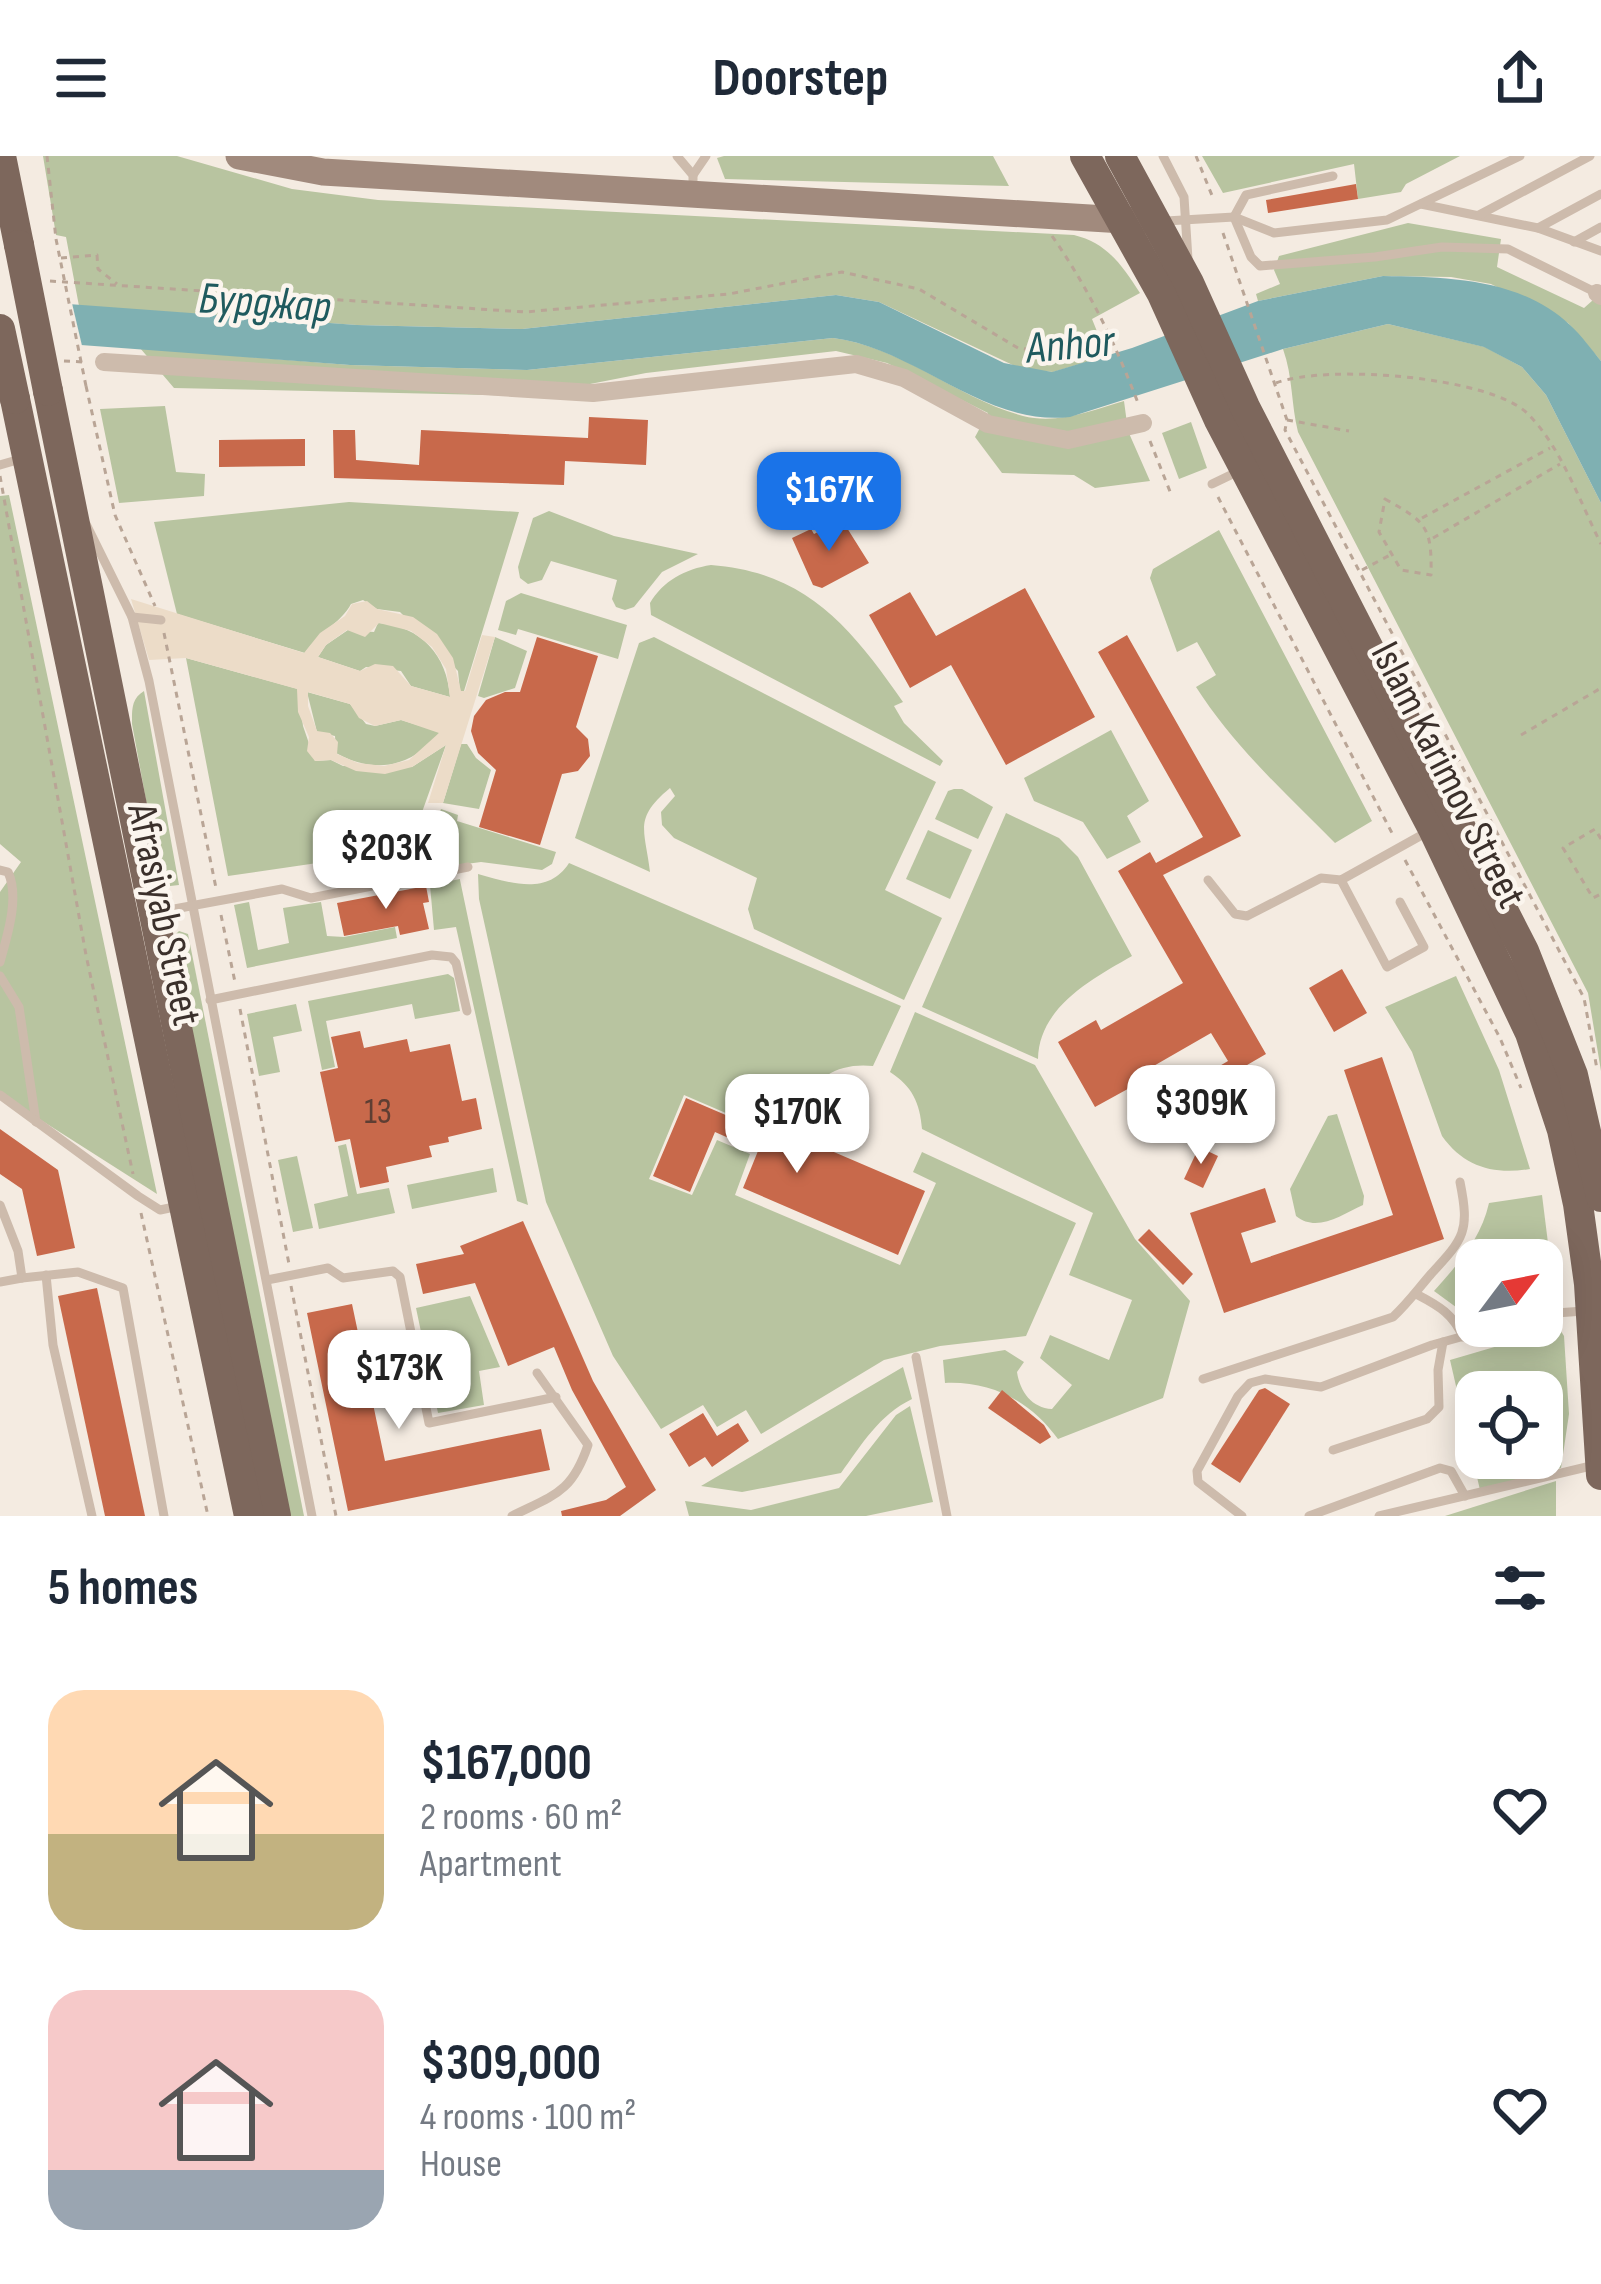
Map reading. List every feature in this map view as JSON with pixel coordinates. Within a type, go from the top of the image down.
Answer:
[{"type":"main road","name":"Afrasiyab Street","points":[[1,156],[276,1516]]},
{"type":"main road","name":"Islam Karimov Street","points":[[1084,156],[1118,215],[1176,288],[1232,414],[1443,823],[1530,1033],[1558,1118],[1595,1196],[1591,1310],[1601,1475]]},
{"type":"main road","name":"Islam Karimov Street","points":[[1120,156],[1171,221],[1176,288]]},
{"type":"main road","name":"Afrasiyab Street","points":[[0,329],[15,399],[14,461],[250,1516]]},
{"type":"main road","name":"Islam Karimov Street","points":[[1232,414],[1244,469],[1443,823]]},
{"type":"street","points":[[239,156],[1171,221]]},
{"type":"street","points":[[285,156],[324,164]]},
{"type":"street","points":[[104,362],[592,393],[856,364],[904,377],[988,424],[1068,440],[1142,415]]},
{"type":"lane","points":[[677,156],[693,187]]},
{"type":"lane","points":[[693,187],[706,156]]},
{"type":"lane","points":[[1163,156],[1184,197],[1171,221]]},
{"type":"lane","points":[[1171,221],[1234,218],[1274,233],[1387,220],[1520,156]]},
{"type":"lane","points":[[1479,215],[1591,156]]},
{"type":"lane","points":[[1234,218],[1246,195],[1333,176]]},
{"type":"lane","points":[[1538,228],[1601,194]]},
{"type":"lane","points":[[1420,204],[1538,228],[1601,251]]},
{"type":"lane","points":[[1234,218],[1259,266],[1442,247],[1508,249],[1599,295]]},
{"type":"lane","points":[[1508,249],[1511,226]]},
{"type":"lane","points":[[1572,243],[1601,227]]},
{"type":"lane","points":[[14,461],[60,450]]},
{"type":"lane","points":[[1212,484],[1244,469]]},
{"type":"lane","points":[[70,498],[132,617],[149,681],[312,1516]]},
{"type":"lane","points":[[132,617],[161,620]]},
{"type":"lane","points":[[1208,880],[1235,914],[1246,916],[1321,878],[1341,880],[1443,823]]},
{"type":"lane","points":[[153,913],[282,889],[311,898],[468,867]]},
{"type":"lane","points":[[0,870],[12,880],[10,926],[0,962]]},
{"type":"lane","points":[[1341,880],[1388,967],[1424,947],[1400,902]]},
{"type":"lane","points":[[210,1000],[432,956],[452,957],[467,1011]]},
{"type":"lane","points":[[0,976],[19,1007],[36,1122]]},
{"type":"lane","points":[[0,1095],[160,1210],[184,1205]]},
{"type":"lane","points":[[1203,1378],[1393,1317],[1418,1295],[1462,1240],[1467,1218],[1460,1182]]},
{"type":"lane","points":[[0,1205],[18,1251],[22,1278]]},
{"type":"lane","points":[[267,1280],[328,1268],[343,1278],[394,1271],[400,1277],[429,1423],[556,1397]]},
{"type":"lane","points":[[0,1282],[78,1272],[123,1288],[164,1516]]},
{"type":"lane","points":[[46,1275],[53,1346],[92,1516]]},
{"type":"lane","points":[[1418,1295],[1443,1308],[1455,1321]]},
{"type":"lane","points":[[1563,1312],[1591,1310]]},
{"type":"lane","points":[[1242,1516],[1198,1482],[1197,1471],[1250,1383],[1265,1379],[1322,1387],[1455,1338]]},
{"type":"lane","points":[[1333,1450],[1427,1419],[1438,1407],[1443,1342]]},
{"type":"lane","points":[[916,1358],[947,1516]]},
{"type":"lane","points":[[512,1516],[550,1498],[577,1478],[588,1445],[537,1373]]},
{"type":"lane","points":[[1379,1516],[1600,1464]]},
{"type":"lane","points":[[1309,1516],[1440,1468],[1451,1471],[1465,1496]]},
{"type":"path","points":[[47,156],[56,239],[115,515],[161,620],[288,1246],[289,1276],[336,1516]]},
{"type":"path","points":[[1196,156],[1213,198]]},
{"type":"path","points":[[1222,227],[1287,420],[1285,430],[1584,998],[1597,1069]]},
{"type":"path","points":[[1047,230],[1082,279],[1117,348],[1171,494]]},
{"type":"path","points":[[61,258],[97,255],[98,268],[118,285]]},
{"type":"path","points":[[47,281],[525,312],[729,294],[842,272],[919,289],[1018,348],[1039,351],[1109,332]]},
{"type":"path","points":[[1274,384],[1293,376],[1366,374],[1479,388],[1516,403],[1533,418],[1552,448],[1601,544]]},
{"type":"path","points":[[1287,420],[1349,431]]},
{"type":"path","points":[[1420,519],[1552,448]]},
{"type":"path","points":[[1432,539],[1560,464]]},
{"type":"path","points":[[0,475],[86,955],[208,1516]]},
{"type":"path","points":[[1212,484],[1500,1039],[1521,1088]]},
{"type":"path","points":[[1384,499],[1420,519],[1432,539],[1430,575],[1401,571],[1379,532],[1384,499]]},
{"type":"path","points":[[1360,571],[1392,554]]},
{"type":"path","points":[[1521,735],[1601,688]]},
{"type":"path","points":[[1601,838],[1595,829],[1563,848],[1593,898],[1601,894]]},
{"type":"green space","points":[[43,156],[177,156],[292,189],[378,200],[1074,235],[1113,256],[1140,293],[1092,319],[1107,356],[1053,372],[1021,369],[879,302],[836,295],[522,329],[357,325],[79,306],[66,237],[56,235]]},
{"type":"green space","points":[[993,156],[1009,186],[725,179],[717,158]]},
{"type":"green space","points":[[1202,156],[1460,156],[1406,184],[1401,192],[1358,199],[1354,164],[1223,193]]},
{"type":"green space","points":[[1408,223],[1501,239],[1497,267],[1584,308],[1601,293],[1601,361],[1568,323],[1491,284],[1451,277],[1383,276],[1258,301],[1256,294],[1280,284],[1274,270],[1279,256]]},
{"type":"green space","points":[[1388,324],[1485,347],[1522,367],[1546,395],[1601,503],[1601,1071],[1588,993],[1298,432],[1283,349]]},
{"type":"green space","points":[[833,338],[883,352],[1023,416],[1062,418],[1124,401],[1128,431],[1150,481],[1095,488],[1074,475],[1002,473],[975,437],[988,413],[887,363],[836,351],[646,373],[529,396],[174,388],[140,348],[350,365],[527,370]]},
{"type":"green space","points":[[165,406],[176,472],[205,474],[204,496],[119,503],[100,409]]},
{"type":"green space","points":[[1191,422],[1207,468],[1179,479],[1162,433]]},
{"type":"green space","points":[[9,495],[157,1194],[0,1094],[0,892],[21,862],[0,844],[0,496]]},
{"type":"green space","points":[[349,502],[519,512],[464,691],[460,691],[458,671],[400,612],[377,609],[363,600],[351,604],[305,653],[177,614],[154,522]]},
{"type":"green space","points":[[549,511],[614,536],[698,554],[662,572],[634,607],[625,610],[612,599],[617,580],[551,561],[542,580],[528,584],[520,578],[518,567],[533,518]]},
{"type":"green space","points":[[1219,530],[1372,821],[1335,843],[1243,749],[1211,709],[1196,687],[1216,675],[1197,642],[1177,652],[1150,578],[1153,569]]},
{"type":"green space","points":[[711,565],[774,579],[824,609],[884,675],[903,702],[894,706],[904,723],[943,761],[940,766],[651,615],[650,603],[668,582]]},
{"type":"green space","points":[[521,593],[627,625],[618,659],[518,629],[516,635],[498,630],[506,601]]},
{"type":"green space","points":[[378,623],[407,630],[429,645],[444,668],[450,697],[411,686],[401,671],[366,667],[360,671],[318,657],[348,630],[374,632]]},
{"type":"green space","points":[[495,637],[527,651],[515,688],[484,698],[478,696]]},
{"type":"green space","points":[[654,637],[936,782],[885,890],[942,918],[904,1000],[754,929],[748,909],[757,878],[674,838],[662,825],[661,812],[675,796],[670,788],[646,817],[650,872],[575,838],[639,643]]},
{"type":"green space","points":[[186,658],[298,689],[303,726],[315,761],[412,767],[446,745],[411,843],[372,855],[228,876]]},
{"type":"green space","points":[[144,691],[179,885],[162,887],[132,724],[134,701]]},
{"type":"green space","points":[[307,692],[350,704],[366,724],[401,720],[440,732],[406,760],[379,765],[351,760],[336,753],[335,736],[317,732]]},
{"type":"green space","points":[[1111,730],[1149,801],[1127,816],[1141,842],[1107,859],[1083,822],[1034,801],[1024,778]]},
{"type":"green space","points":[[461,744],[467,744],[491,770],[479,809],[443,803]]},
{"type":"green space","points":[[954,789],[993,807],[978,839],[935,819],[948,791]]},
{"type":"green space","points":[[441,809],[458,815],[457,821],[556,852],[552,864],[542,870],[481,862],[407,872],[405,860],[429,841]]},
{"type":"green space","points":[[1006,813],[1059,838],[1078,857],[1132,956],[1085,985],[1058,1010],[1047,1024],[1038,1059],[922,1007]]},
{"type":"green space","points":[[928,830],[972,850],[950,899],[906,879]]},
{"type":"green space","points":[[569,863],[901,1006],[873,1066],[847,1067],[818,1084],[813,1094],[814,1120],[762,1097],[749,1123],[684,1095],[649,1179],[692,1195],[717,1140],[750,1154],[735,1195],[900,1265],[936,1183],[913,1172],[922,1152],[1076,1223],[1026,1336],[940,1346],[884,1360],[761,1434],[746,1410],[717,1427],[703,1405],[661,1429],[613,1356],[546,1202],[479,899],[478,874],[540,883],[551,880]]},
{"type":"green space","points":[[460,879],[528,1205],[517,1201],[456,927],[434,930],[430,885]]},
{"type":"green space","points":[[249,902],[258,950],[289,943],[283,908],[321,902],[327,936],[395,927],[397,938],[247,968],[234,905]]},
{"type":"green space","points":[[179,931],[188,934],[304,1516],[289,1516],[172,938]]},
{"type":"green space","points":[[448,974],[454,978],[460,1011],[415,1019],[412,1004],[326,1021],[335,1067],[322,1070],[308,1001]]},
{"type":"green space","points":[[1456,976],[1499,1070],[1530,1169],[1481,1166],[1451,1147],[1442,1136],[1412,1052],[1385,1007]]},
{"type":"green space","points":[[296,1004],[302,1031],[273,1037],[280,1072],[259,1076],[247,1014]]},
{"type":"green space","points":[[915,1012],[1035,1065],[1135,1239],[1190,1301],[1163,1398],[1058,1439],[1035,1414],[1009,1396],[979,1386],[945,1383],[943,1360],[1005,1350],[1024,1362],[1017,1372],[1028,1398],[1052,1409],[1072,1385],[1040,1358],[1050,1335],[1109,1360],[1132,1300],[1069,1275],[1093,1213],[922,1129],[913,1096],[890,1072]]},
{"type":"green space","points":[[1337,1114],[1363,1205],[1329,1221],[1304,1221],[1296,1216],[1290,1189],[1328,1116]]},
{"type":"green space","points":[[346,1144],[357,1194],[389,1188],[395,1213],[319,1229],[314,1204],[348,1196],[338,1146]]},
{"type":"green space","points":[[297,1156],[313,1228],[293,1232],[278,1160]]},
{"type":"green space","points":[[493,1168],[497,1192],[412,1209],[407,1185]]},
{"type":"green space","points":[[1542,1195],[1548,1239],[1474,1239],[1489,1203]]},
{"type":"green space","points":[[1455,1267],[1455,1306],[1434,1291]]},
{"type":"green space","points":[[470,1296],[500,1367],[479,1371],[484,1405],[438,1413],[416,1308]]},
{"type":"green space","points":[[1563,1334],[1569,1414],[1563,1454],[1563,1371],[1455,1371],[1455,1382],[1450,1360],[1494,1347],[1563,1347]]},
{"type":"green space","points":[[403,1341],[414,1396],[381,1402],[369,1348]]},
{"type":"green space","points":[[903,1367],[912,1399],[881,1422],[841,1473],[742,1492],[701,1486]]},
{"type":"green space","points":[[910,1406],[933,1502],[866,1516],[689,1516],[685,1501],[751,1510],[839,1488],[896,1415]]},
{"type":"green space","points":[[1477,1479],[1520,1479],[1480,1490]]},
{"type":"green space","points":[[1556,1481],[1556,1516],[1445,1516]]},
{"type":"shaded area","points":[[131,599],[304,653],[352,604],[367,601],[377,609],[413,617],[437,634],[453,658],[461,691],[465,691],[482,635],[495,637],[443,803],[428,803],[446,745],[412,767],[385,774],[356,771],[331,760],[315,761],[307,751],[309,737],[298,712],[297,689],[186,658],[149,660]],"holes":[[[379,623],[411,631],[432,647],[446,669],[450,697],[411,686],[393,666],[375,664],[360,671],[318,657],[347,630],[365,637]],[[308,692],[350,704],[359,718],[375,726],[401,720],[439,733],[409,760],[384,766],[358,763],[337,754],[338,742],[330,733],[317,731]]]},
{"type":"water","name":"Anhor","points":[[1383,276],[1457,280],[1506,289],[1550,309],[1574,329],[1601,361],[1601,503],[1546,395],[1522,367],[1484,347],[1388,324],[1283,349],[1070,417],[1009,410],[893,356],[833,338],[527,370],[350,365],[0,339],[0,299],[357,325],[522,329],[836,295],[879,302],[1004,363],[1052,372],[1258,301]]},
{"type":"pier","points":[[0,293],[71,299],[83,350],[0,345]]},
{"type":"building","points":[[1356,184],[1358,199],[1268,213],[1266,200]]},
{"type":"building","points":[[589,417],[648,420],[646,465],[565,461],[564,485],[334,478],[333,430],[355,430],[356,460],[419,465],[421,430],[588,438]]},
{"type":"building","points":[[305,439],[305,466],[219,467],[219,440]]},
{"type":"building","points":[[842,520],[869,563],[822,588],[813,585],[792,538],[811,529],[814,534]]},
{"type":"building","points":[[1025,588],[1095,717],[1006,765],[951,665],[910,688],[869,615],[910,592],[936,636]]},
{"type":"building","points":[[1127,635],[1241,836],[1163,875],[1266,1054],[1223,1079],[1249,1122],[1217,1140],[1186,1086],[1228,1061],[1211,1033],[1131,1079],[1135,1085],[1095,1107],[1058,1042],[1096,1020],[1101,1030],[1183,983],[1118,871],[1150,852],[1156,863],[1203,837],[1098,652]]},
{"type":"building","points":[[537,637],[598,656],[576,727],[588,739],[590,756],[578,771],[562,774],[540,845],[479,827],[496,770],[478,753],[471,731],[474,716],[486,700],[520,692]]},
{"type":"building","points":[[426,886],[429,902],[423,903],[429,929],[400,935],[398,926],[344,936],[337,903]]},
{"type":"building","points":[[1342,969],[1367,1013],[1334,1032],[1309,988]]},
{"type":"building","points":[[360,1031],[364,1048],[407,1039],[410,1052],[450,1044],[462,1101],[476,1098],[482,1129],[429,1146],[432,1157],[386,1167],[389,1182],[360,1188],[350,1139],[335,1142],[320,1072],[338,1068],[331,1037]]},
{"type":"building","points":[[1382,1057],[1444,1239],[1224,1313],[1190,1213],[1265,1188],[1276,1222],[1241,1233],[1251,1263],[1393,1215],[1344,1070]]},
{"type":"building","points":[[686,1098],[756,1128],[759,1120],[925,1191],[898,1255],[743,1188],[758,1151],[715,1132],[690,1192],[653,1176]]},
{"type":"building","points":[[0,1129],[58,1170],[75,1248],[37,1256],[22,1189],[0,1174]]},
{"type":"building","points":[[1199,1147],[1218,1156],[1203,1188],[1184,1179]]},
{"type":"building","points":[[523,1221],[593,1381],[656,1490],[620,1516],[562,1516],[561,1511],[606,1500],[626,1487],[572,1390],[554,1347],[508,1366],[475,1283],[423,1294],[416,1264],[464,1254],[460,1246]]},
{"type":"building","points":[[1149,1229],[1193,1274],[1183,1285],[1138,1240]]},
{"type":"building","points":[[97,1288],[145,1516],[105,1516],[58,1296]]},
{"type":"building","points":[[352,1304],[385,1461],[541,1429],[550,1470],[348,1511],[307,1313]]},
{"type":"building","points":[[1265,1388],[1290,1404],[1240,1483],[1211,1464],[1259,1390]]},
{"type":"building","points":[[1002,1390],[1044,1425],[1051,1437],[1040,1444],[988,1408]]},
{"type":"building","points":[[703,1413],[717,1436],[738,1423],[749,1441],[712,1467],[705,1457],[689,1467],[669,1434]]},
{"type":"water label","name":"Бурджар","points":[[265,301]]}]
